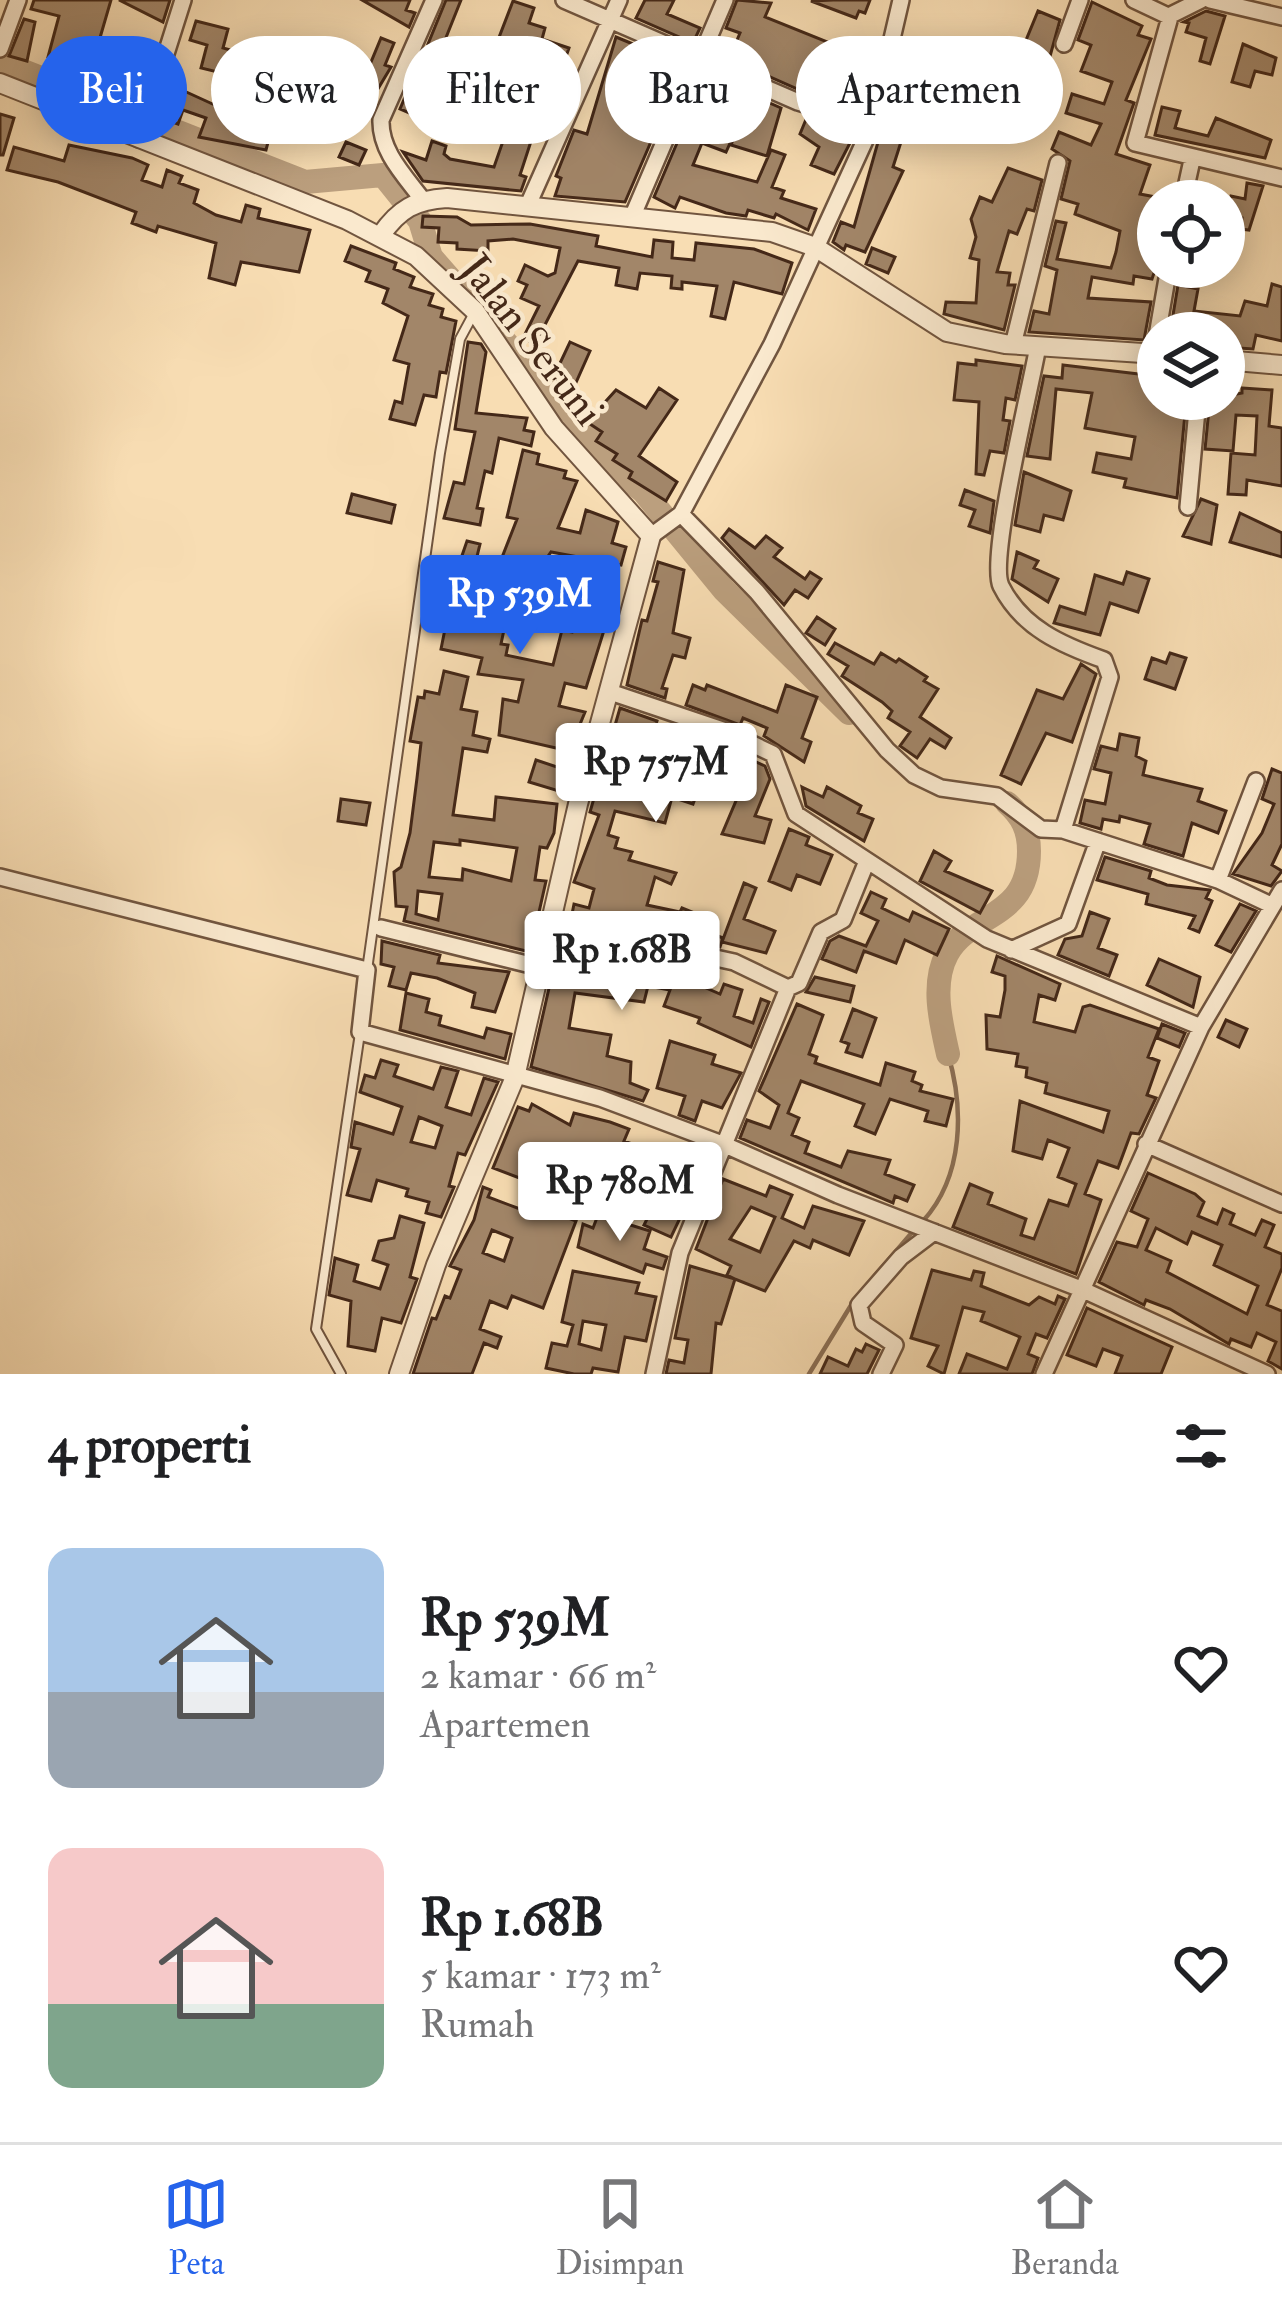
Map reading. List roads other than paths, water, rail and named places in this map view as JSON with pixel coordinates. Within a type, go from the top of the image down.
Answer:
[{"type":"street","points":[[0,49],[18,0]]},
{"type":"street","points":[[171,36],[183,0]]},
{"type":"street","points":[[412,204],[380,136],[381,120],[434,0]]},
{"type":"street","points":[[564,0],[648,36]]},
{"type":"street","points":[[528,205],[619,0]]},
{"type":"street","points":[[709,36],[725,0]]},
{"type":"street","points":[[893,36],[901,0]]},
{"type":"street","points":[[1064,44],[1080,0]]},
{"type":"street","points":[[1134,0],[1169,16]]},
{"type":"street","points":[[1201,0],[1169,16],[1133,140],[1192,160],[1282,178]]},
{"type":"street","points":[[1210,0],[1282,16]]},
{"type":"street","name":"Jalan Seruni","points":[[0,83],[36,94]]},
{"type":"street","name":"Jalan Seruni","points":[[184,144],[381,236],[438,272],[475,311],[554,428],[667,525]]},
{"type":"street","points":[[633,215],[663,144]]},
{"type":"street","points":[[399,1374],[436,1265],[515,1077],[555,922],[578,804],[667,525],[725,438],[863,144]]},
{"type":"street","points":[[1188,180],[1192,160]]},
{"type":"street","points":[[1013,345],[1058,163]]},
{"type":"street","points":[[381,236],[412,204],[528,205],[734,224],[815,247],[947,332],[1013,345],[1137,353]]},
{"type":"street","points":[[1038,346],[1001,531],[998,575],[1002,588],[1042,634],[1104,660],[1110,676],[1063,830]]},
{"type":"street","points":[[1245,361],[1282,365]]},
{"type":"street","points":[[1189,508],[1196,420]]},
{"type":"street","points":[[667,525],[757,592],[887,750],[914,775],[941,788],[997,796],[1041,829],[1063,830],[1218,880],[1271,905]]},
{"type":"street","points":[[613,693],[723,730],[773,754],[782,767],[796,814],[987,939],[1202,1028]]},
{"type":"street","points":[[1218,880],[1256,782]]},
{"type":"street","points":[[1011,950],[1068,923],[1098,841]]},
{"type":"street","points":[[654,1374],[680,1253],[788,988],[799,983],[821,932],[843,920],[867,861]]},
{"type":"street","points":[[0,877],[368,970],[360,1032],[601,1098],[1081,1289],[1268,1374]]},
{"type":"street","points":[[1044,1374],[1202,1028],[1282,890]]},
{"type":"street","points":[[555,922],[734,962],[788,988]]},
{"type":"street","points":[[381,928],[543,968]]},
{"type":"street","points":[[1146,1144],[1282,1204]]},
{"type":"street","points":[[880,1374],[895,1344],[862,1323],[859,1305],[931,1231]]},
{"type":"lane","points":[[368,970],[440,452],[460,339],[475,311]]},
{"type":"lane","points":[[341,1374],[316,1329],[360,1032]]},
{"type":"waterway","points":[[0,62],[305,182],[383,175],[420,221],[431,257],[619,472],[643,491],[724,590],[849,713]]},
{"type":"waterway","points":[[948,1054],[938,991],[947,954],[957,940],[1009,903],[1026,874],[1026,830],[1007,803]]},
{"type":"waterway","points":[[923,1221],[946,1184],[957,1141],[957,1097],[948,1054]]},
{"type":"waterway","points":[[872,1279],[915,1229]]},
{"type":"waterway","points":[[809,1374],[853,1302]]}]
